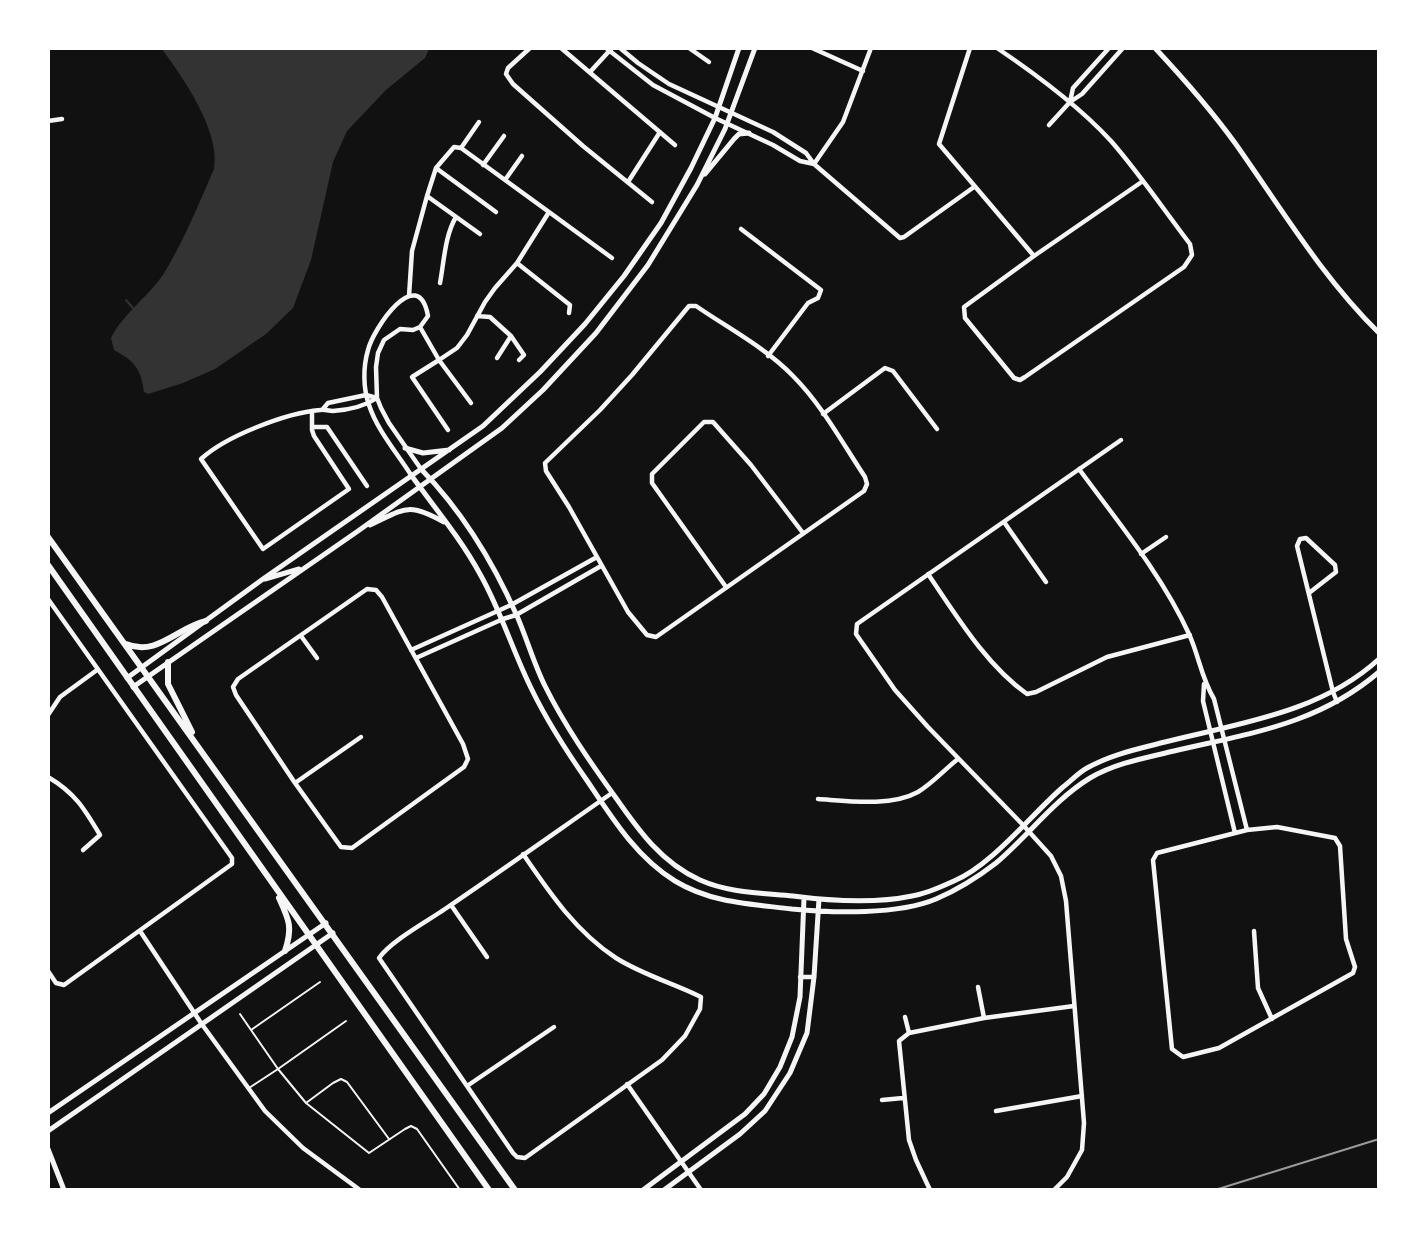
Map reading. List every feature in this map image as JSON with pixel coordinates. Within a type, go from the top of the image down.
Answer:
[{"type":"main road","points":[[48,537],[515,1190]]},
{"type":"main road","points":[[48,565],[489,1190]]},
{"type":"main road","points":[[125,644],[136,648],[152,647],[164,643],[196,623],[206,621]]},
{"type":"main road","points":[[168,662],[168,684],[202,751]]},
{"type":"main road","points":[[274,886],[291,927],[285,951]]},
{"type":"street","points":[[530,48],[508,68],[506,74],[513,84],[583,147],[652,202]]},
{"type":"street","points":[[561,48],[675,145]]},
{"type":"street","points":[[621,48],[669,84],[773,132],[806,153],[814,164],[900,238],[974,187]]},
{"type":"street","points":[[689,48],[709,62]]},
{"type":"street","points":[[127,678],[263,579],[483,426],[540,372],[585,324],[624,276],[661,223],[715,118],[740,48]]},
{"type":"street","points":[[134,687],[502,428],[543,390],[596,333],[648,265],[697,185],[728,124],[755,48]]},
{"type":"street","points":[[812,48],[863,71]]},
{"type":"street","points":[[814,164],[843,122],[871,48]]},
{"type":"street","points":[[970,48],[939,144],[1034,256]]},
{"type":"street","points":[[997,48],[1070,102],[1110,141],[1143,181],[1190,244],[1192,255],[1184,267],[1020,380],[1014,378],[965,318],[963,311],[967,304],[1143,181]]},
{"type":"street","points":[[1070,102],[1073,88],[1109,48]]},
{"type":"street","points":[[1048,125],[1070,102],[1082,94],[1123,48]]},
{"type":"street","points":[[1155,48],[1185,80],[1233,141],[1314,257],[1353,307],[1379,333]]},
{"type":"street","points":[[590,72],[609,49],[653,85],[800,161],[814,164]]},
{"type":"street","points":[[48,122],[62,119]]},
{"type":"street","points":[[461,148],[478,122]]},
{"type":"street","points":[[628,182],[660,132]]},
{"type":"street","points":[[697,185],[739,134],[749,133]]},
{"type":"street","points":[[483,165],[504,136]]},
{"type":"street","points":[[409,296],[412,250],[427,196],[436,168],[454,147],[461,148],[612,258]]},
{"type":"street","points":[[505,180],[522,156]]},
{"type":"street","points":[[436,168],[496,212]]},
{"type":"street","points":[[427,196],[480,234]]},
{"type":"street","points":[[448,430],[412,377],[457,348],[495,288],[517,264],[549,212]]},
{"type":"street","points":[[440,283],[452,223],[456,217]]},
{"type":"street","points":[[741,229],[821,290],[818,298],[808,303],[768,356]]},
{"type":"street","points":[[517,264],[570,304],[569,313]]},
{"type":"street","points":[[1379,659],[1351,682],[1282,714],[1111,756],[1083,770],[977,869],[956,881],[915,896],[885,900],[819,899],[717,887],[681,870],[642,836],[567,729],[543,683],[512,605],[492,567],[468,528],[405,448],[389,423],[377,398],[378,353],[384,340],[400,329],[413,330],[420,327],[428,316],[426,306],[419,298],[409,296],[400,300],[369,344],[364,376],[368,404],[411,475],[480,574],[499,610],[531,689],[557,737],[632,844],[674,881],[713,899],[818,911],[897,909],[934,900],[971,881],[997,862],[1075,789],[1115,765],[1284,725],[1337,702],[1379,672]]},
{"type":"street","points":[[689,306],[696,306],[768,356],[793,376],[823,414],[865,477],[867,484],[864,491],[656,637],[647,635],[628,612],[601,567],[569,507],[546,471],[545,463],[549,456],[616,393],[689,306]]},
{"type":"street","points":[[477,316],[490,316],[511,336],[524,355],[519,360]]},
{"type":"street","points":[[420,327],[439,360],[471,403]]},
{"type":"street","points":[[497,358],[511,336]]},
{"type":"street","points":[[823,414],[885,368],[893,370],[937,429]]},
{"type":"street","points":[[322,409],[328,403],[366,395],[377,398]]},
{"type":"street","points":[[312,411],[314,436],[349,489],[263,549],[201,459],[224,444],[278,418],[312,411],[322,409],[330,412],[368,404],[377,398]]},
{"type":"street","points":[[726,587],[652,483],[652,474],[704,422],[713,422],[752,465],[803,532]]},
{"type":"street","points":[[312,427],[327,427],[367,486]]},
{"type":"street","points":[[1054,1190],[1066,1177],[1082,1150],[1084,1123],[1066,901],[1061,876],[1051,856],[1029,831],[957,759],[895,690],[856,634],[857,624],[1121,440]]},
{"type":"street","points":[[405,448],[423,453],[450,450]]},
{"type":"street","points":[[1079,469],[1141,554],[1190,635],[1204,681],[1214,699],[1247,830]]},
{"type":"street","points":[[358,531],[415,508],[447,524]]},
{"type":"street","points":[[1004,522],[1046,582]]},
{"type":"street","points":[[1141,554],[1166,537]]},
{"type":"street","points":[[1309,593],[1336,572],[1335,565],[1306,538],[1300,539],[1297,546],[1333,692],[1337,702]]},
{"type":"street","points":[[411,650],[512,605],[597,557]]},
{"type":"street","points":[[263,579],[305,567]]},
{"type":"street","points":[[416,658],[502,619],[516,615],[601,567]]},
{"type":"street","points":[[928,574],[970,635],[995,664],[1027,694],[1036,692],[1107,657],[1190,635]]},
{"type":"street","points":[[367,589],[376,591],[382,597],[416,658],[463,744],[468,759],[464,767],[352,848],[341,847],[295,783],[236,695],[233,687],[238,679],[301,636],[367,589]]},
{"type":"street","points":[[48,599],[232,858],[232,864],[64,985],[56,983],[48,971]]},
{"type":"street","points":[[301,636],[317,658]]},
{"type":"street","points":[[48,715],[60,697],[98,670]]},
{"type":"street","points":[[1204,681],[1203,701],[1235,833]]},
{"type":"street","points":[[1303,706],[1306,717]]},
{"type":"street","points":[[295,783],[361,737]]},
{"type":"street","points":[[818,799],[865,802],[900,798],[918,792],[957,759]]},
{"type":"street","points":[[48,777],[65,787],[76,799],[100,835],[83,850]]},
{"type":"street","points":[[523,855],[555,900],[596,942],[615,957],[644,973],[701,997],[700,1009],[685,1036],[662,1060],[525,1158],[521,1158],[513,1153],[378,958],[384,950],[612,793]]},
{"type":"street","points":[[1277,827],[1335,838],[1340,846],[1346,939],[1355,967],[1353,973],[1219,1048],[1183,1057],[1172,1049],[1153,860],[1157,853],[1235,833],[1277,827]]},
{"type":"street","points":[[643,1190],[745,1114],[764,1094],[780,1067],[792,1036],[800,997],[804,898]]},
{"type":"street","points":[[664,1190],[740,1134],[765,1111],[790,1073],[807,1034],[814,976],[819,899]]},
{"type":"street","points":[[885,900],[885,910]]},
{"type":"street","points":[[451,905],[487,957]]},
{"type":"street","points":[[48,1113],[326,923]]},
{"type":"street","points":[[140,931],[201,1023],[265,1112],[286,1133],[360,1190]]},
{"type":"street","points":[[1254,931],[1258,988],[1272,1019]]},
{"type":"street","points":[[48,1131],[333,933]]},
{"type":"street","points":[[800,977],[814,976]]},
{"type":"street","points":[[978,987],[984,1018]]},
{"type":"street","points":[[930,1190],[915,1160],[909,1140],[898,1041],[909,1033],[984,1018],[1074,1006]]},
{"type":"street","points":[[905,1017],[909,1033]]},
{"type":"street","points":[[467,1086],[554,1027]]},
{"type":"street","points":[[627,1084],[701,1190]]},
{"type":"street","points":[[996,1111],[1082,1096]]},
{"type":"street","points":[[882,1100],[903,1098]]},
{"type":"street","points":[[48,1149],[64,1190]]},
{"type":"lane","points":[[251,1030],[320,982]]},
{"type":"lane","points":[[240,1014],[278,1069],[306,1103],[369,1153],[411,1126],[417,1129],[459,1190]]},
{"type":"lane","points":[[248,1089],[346,1021]]},
{"type":"lane","points":[[306,1103],[341,1079],[347,1082],[389,1139]]},
{"type":"shaded area","points":[[161,48],[429,49],[425,58],[386,90],[347,131],[333,162],[311,260],[293,308],[266,334],[215,369],[183,383],[148,394],[144,392],[141,377],[135,366],[114,350],[111,338],[123,320],[160,279],[173,258],[214,169],[215,154],[206,122],[198,106],[180,74]]},
{"type":"waterway","points":[[126,300],[133,308]]},
{"type":"railway","points":[[1215,1190],[1379,1139]]}]
